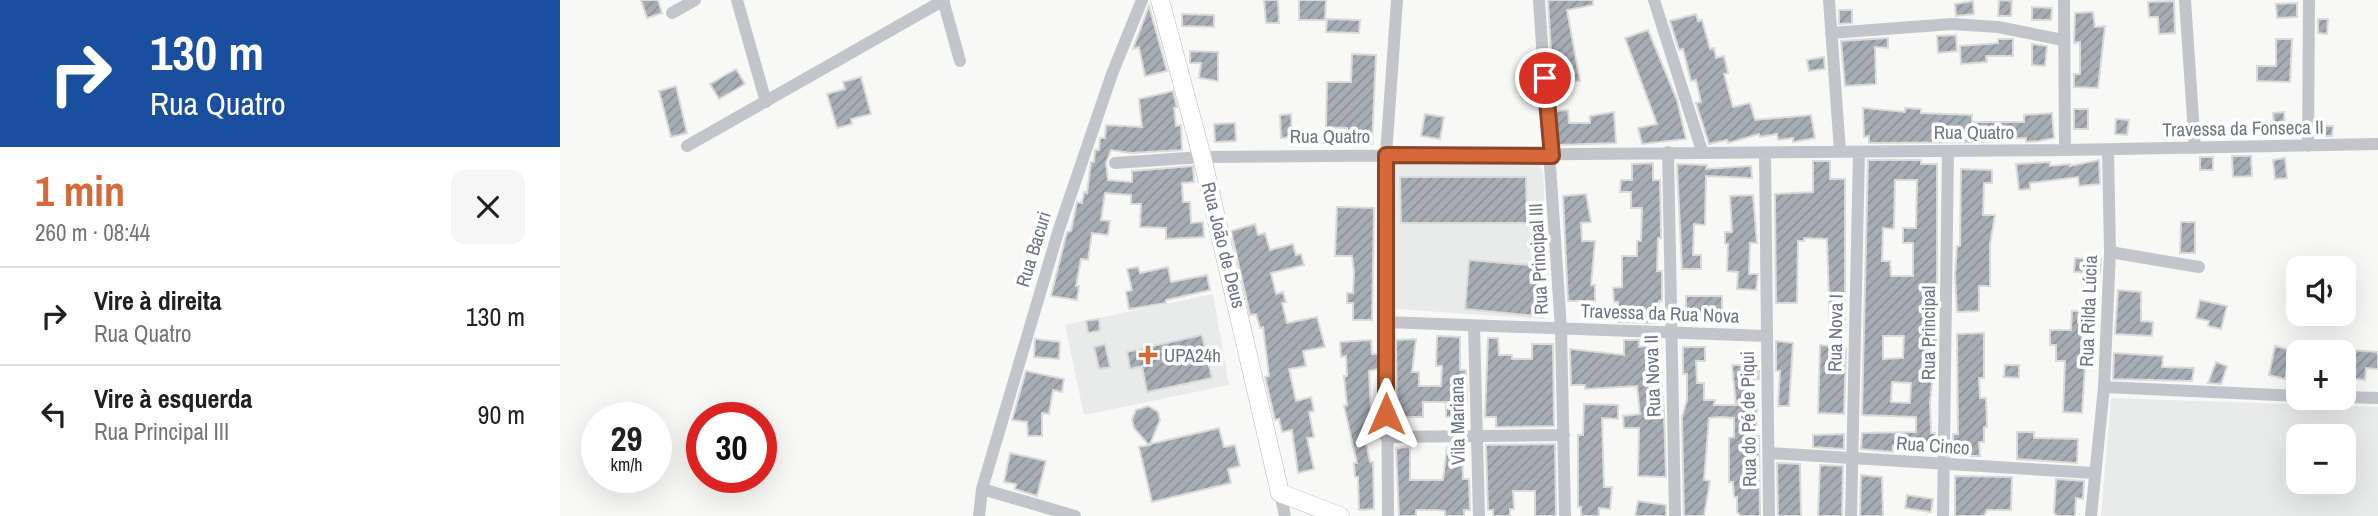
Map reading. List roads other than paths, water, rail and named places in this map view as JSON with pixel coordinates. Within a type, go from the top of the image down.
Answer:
[{"type":"street","points":[[672,13],[695,0]]},
{"type":"street","points":[[737,0],[766,102]]},
{"type":"street","points":[[687,146],[944,0],[960,61]]},
{"type":"street","name":"Rua Bacuri","points":[[979,516],[982,489],[1059,229],[1112,74],[1142,0]]},
{"type":"street","name":"Rua João de Deus","points":[[1160,0],[1202,157],[1280,493]]},
{"type":"street","points":[[1388,516],[1386,155],[1396,0]]},
{"type":"street","name":"Rua Principal III","points":[[1539,0],[1552,156],[1561,329],[1565,516]]},
{"type":"street","points":[[1654,0],[1702,151]]},
{"type":"street","points":[[1829,0],[1840,150]]},
{"type":"street","points":[[2064,0],[2065,150]]},
{"type":"street","points":[[2185,0],[2194,148]]},
{"type":"street","points":[[2308,146],[2309,0]]},
{"type":"street","points":[[1831,33],[1952,24],[1998,27],[2063,40]]},
{"type":"street","name":"Travessa da Fonseca II","points":[[2108,150],[2378,144]]},
{"type":"street","name":"Rua Quatro","points":[[1115,163],[1202,157],[1552,156],[1702,151],[1765,153],[1840,150],[2108,150]]},
{"type":"street","name":"Rua Rilda Lúcia","points":[[2091,516],[2104,387],[2110,252],[2108,150]]},
{"type":"street","name":"Rua Principal","points":[[1943,516],[1946,466],[1948,151]]},
{"type":"street","name":"Rua Nova II","points":[[1668,152],[1675,516]]},
{"type":"street","name":"Rua Nova I","points":[[1851,516],[1859,152]]},
{"type":"street","name":"Rua do Pé de Piqui","points":[[1765,153],[1769,516]]},
{"type":"street","points":[[2110,252],[2199,267]]},
{"type":"street","name":"Travessa da Rua Nova","points":[[1385,322],[1766,336]]},
{"type":"street","name":"Vila Mariana","points":[[1474,326],[1479,516]]},
{"type":"street","points":[[2104,387],[2286,395]]},
{"type":"street","points":[[2356,397],[2378,397]]},
{"type":"street","points":[[1386,438],[1563,435]]},
{"type":"street","name":"Rua Cinco","points":[[1769,453],[1946,466],[2094,473]]},
{"type":"street","points":[[982,489],[1075,516]]},
{"type":"street","points":[[1280,493],[1285,516]]},
{"type":"street","points":[[1280,493],[1340,516]]},
{"type":"place","name":"UPA24h","points":[[1148,355]]}]
